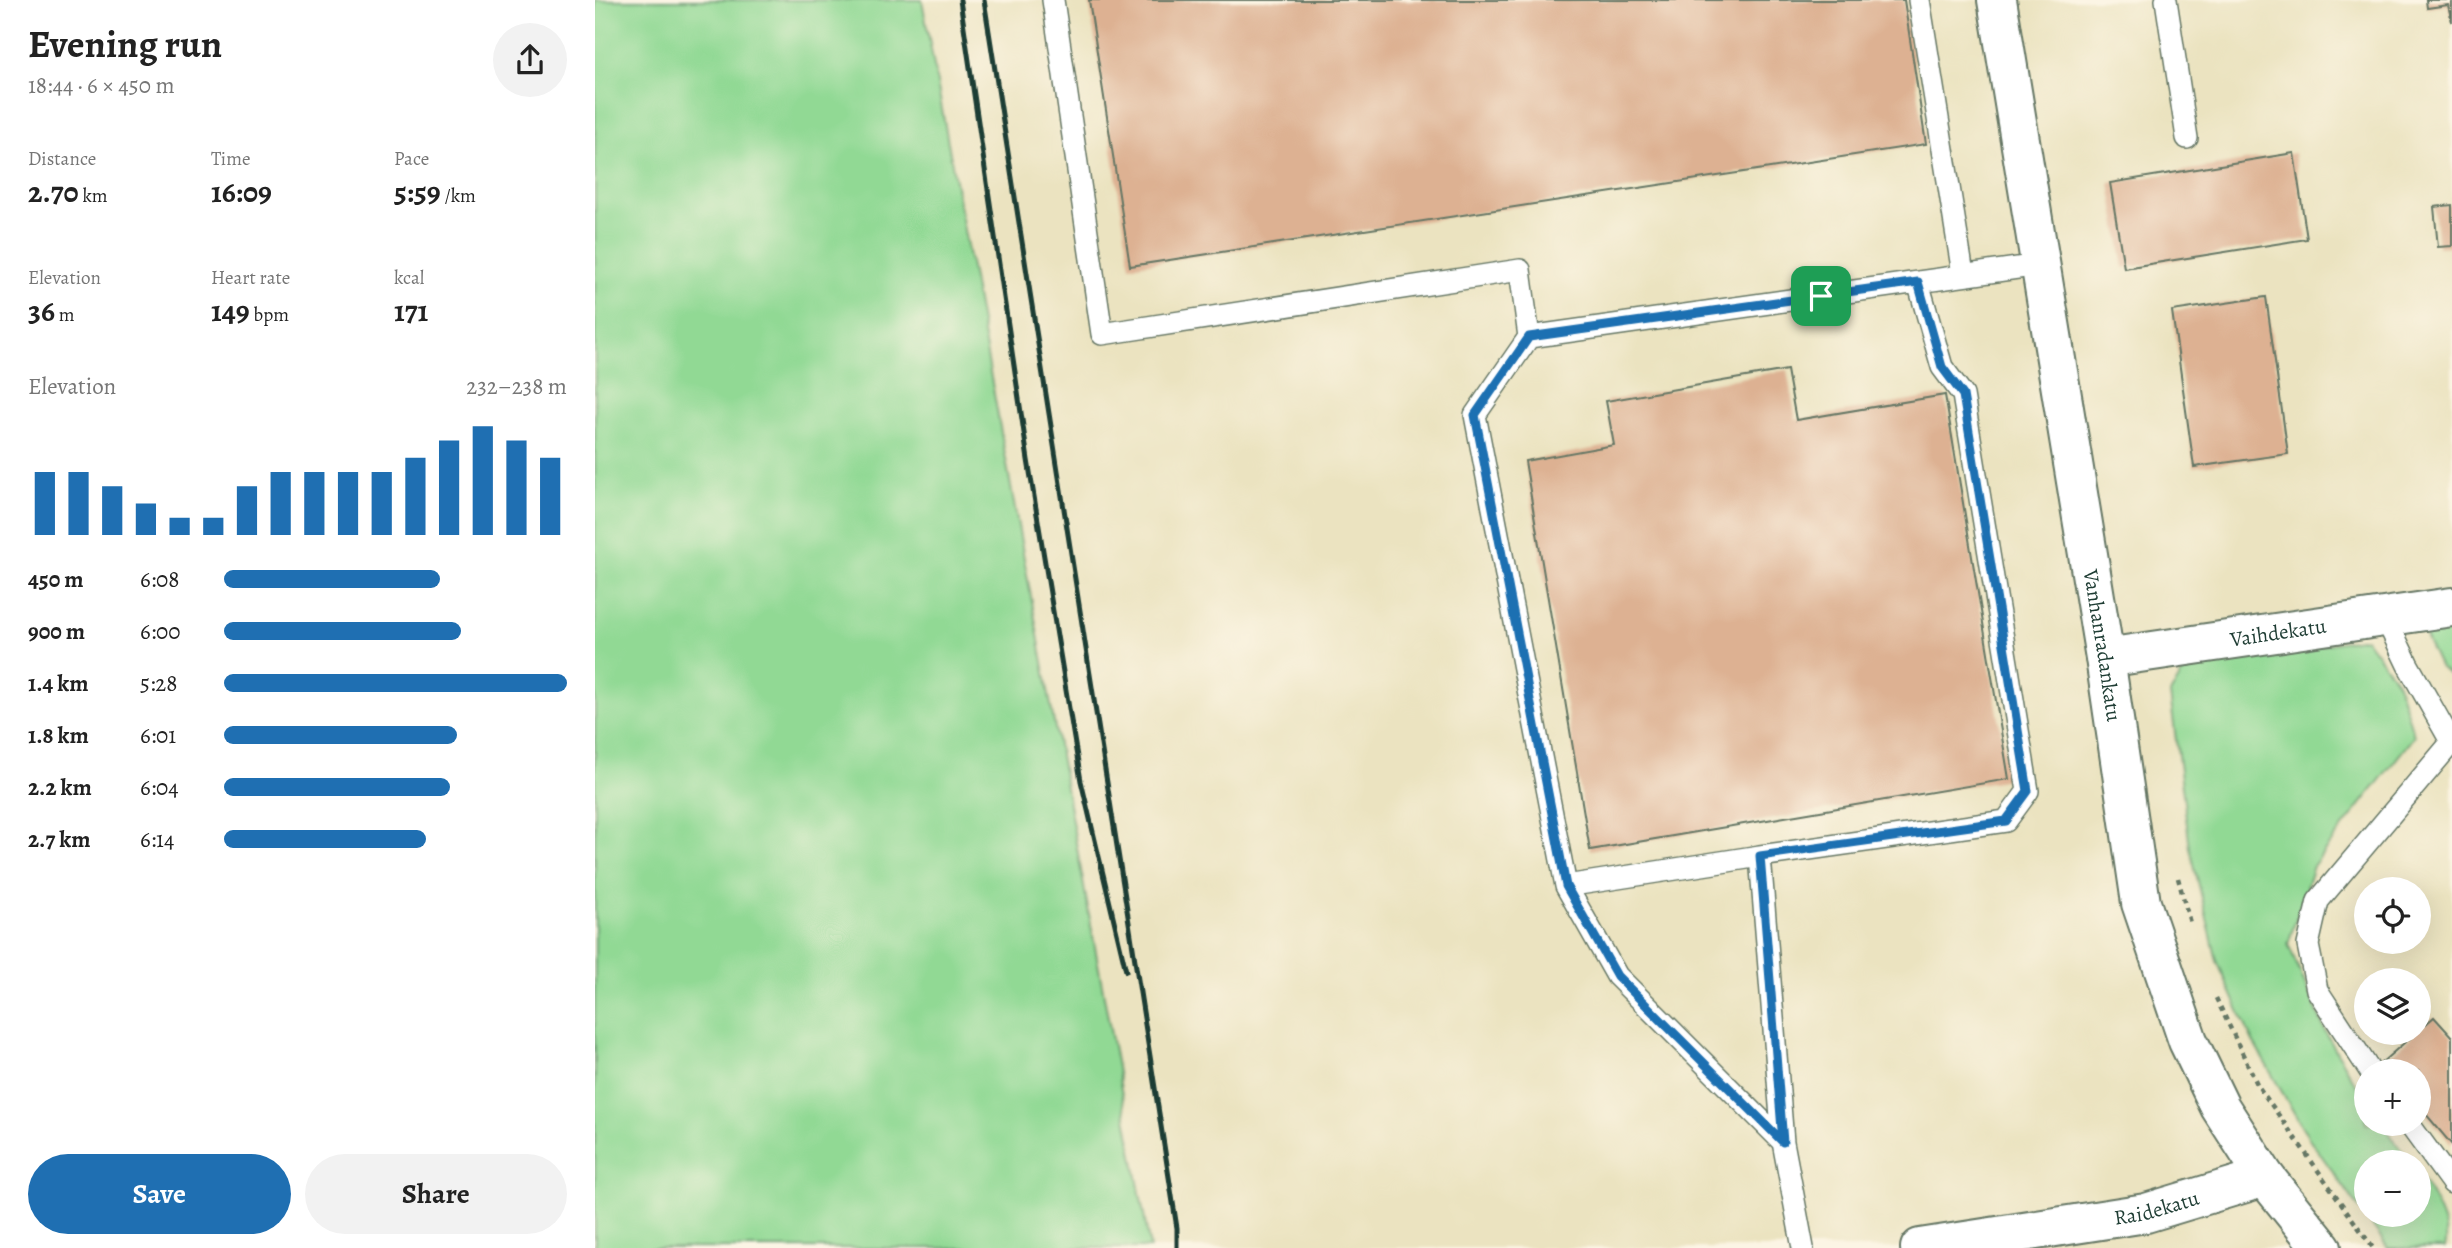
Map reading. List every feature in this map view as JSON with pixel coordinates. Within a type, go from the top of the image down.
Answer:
[{"type":"street","name":"Vanhanradankatu","points":[[1997,0],[2105,657],[2141,903],[2187,1041],[2220,1107],[2265,1177],[2322,1248]]},
{"type":"street","name":"Vaihdekatu","points":[[2105,657],[2452,607]]},
{"type":"street","name":"Raidekatu","points":[[1920,1248],[2146,1213],[2265,1177]]},
{"type":"lane","points":[[1053,0],[1102,334],[1520,270],[1529,337],[1475,415],[1566,886],[1617,976],[1783,1142]]},
{"type":"lane","points":[[1919,0],[1962,274]]},
{"type":"lane","points":[[2166,0],[2187,138]]},
{"type":"lane","points":[[1529,337],[2039,265]]},
{"type":"lane","points":[[1566,886],[2006,821],[2028,791],[1963,395],[1942,367],[1918,282]]},
{"type":"lane","points":[[2362,1059],[2317,990],[2308,945],[2318,901],[2451,743],[2385,617]]},
{"type":"lane","points":[[1760,856],[1783,1142],[1803,1248]]},
{"type":"lane","points":[[2418,1136],[2452,1183]]},
{"type":"green space","points":[[595,0],[922,0],[1150,1248],[595,1248]]},
{"type":"green space","points":[[2452,622],[2452,678],[2439,666],[2420,626]]},
{"type":"green space","points":[[2365,638],[2397,682],[2414,736],[2313,866],[2288,944],[2326,1033],[2354,1081],[2354,1136],[2391,1136],[2401,1150],[2354,1150],[2354,1201],[2308,1137],[2252,1040],[2217,961],[2190,848],[2170,694],[2183,672],[2219,662]]},
{"type":"green space","points":[[2431,1195],[2443,1221],[2445,1248],[2388,1248],[2373,1227],[2431,1227]]},
{"type":"building","points":[[1089,0],[1904,0],[1926,144],[1130,266]]},
{"type":"building","points":[[2426,0],[2452,0],[2452,22],[2448,5],[2427,8]]},
{"type":"building","points":[[2294,153],[2307,239],[2124,268],[2110,183]]},
{"type":"building","points":[[2452,205],[2452,246],[2438,247],[2434,207]]},
{"type":"building","points":[[2266,297],[2288,454],[2194,467],[2172,311]]},
{"type":"building","points":[[1787,370],[1796,420],[1945,395],[2009,779],[1590,850],[1525,461],[1614,445],[1606,401]]},
{"type":"building","points":[[2434,1017],[2452,1037],[2452,1145],[2431,1120],[2431,1059],[2386,1059],[2402,1045],[2431,1045],[2431,1020]]},
{"type":"railway","points":[[960,0],[1028,460],[1081,781],[1126,971]]},
{"type":"railway","points":[[984,0],[1177,1228],[1177,1248]]},
{"type":"route","points":[[1918,282],[1942,367],[1963,395],[2028,791],[2006,821],[1760,856],[1783,1142],[1617,976],[1566,886],[1475,415],[1529,337],[1821,296],[1918,282]]}]
